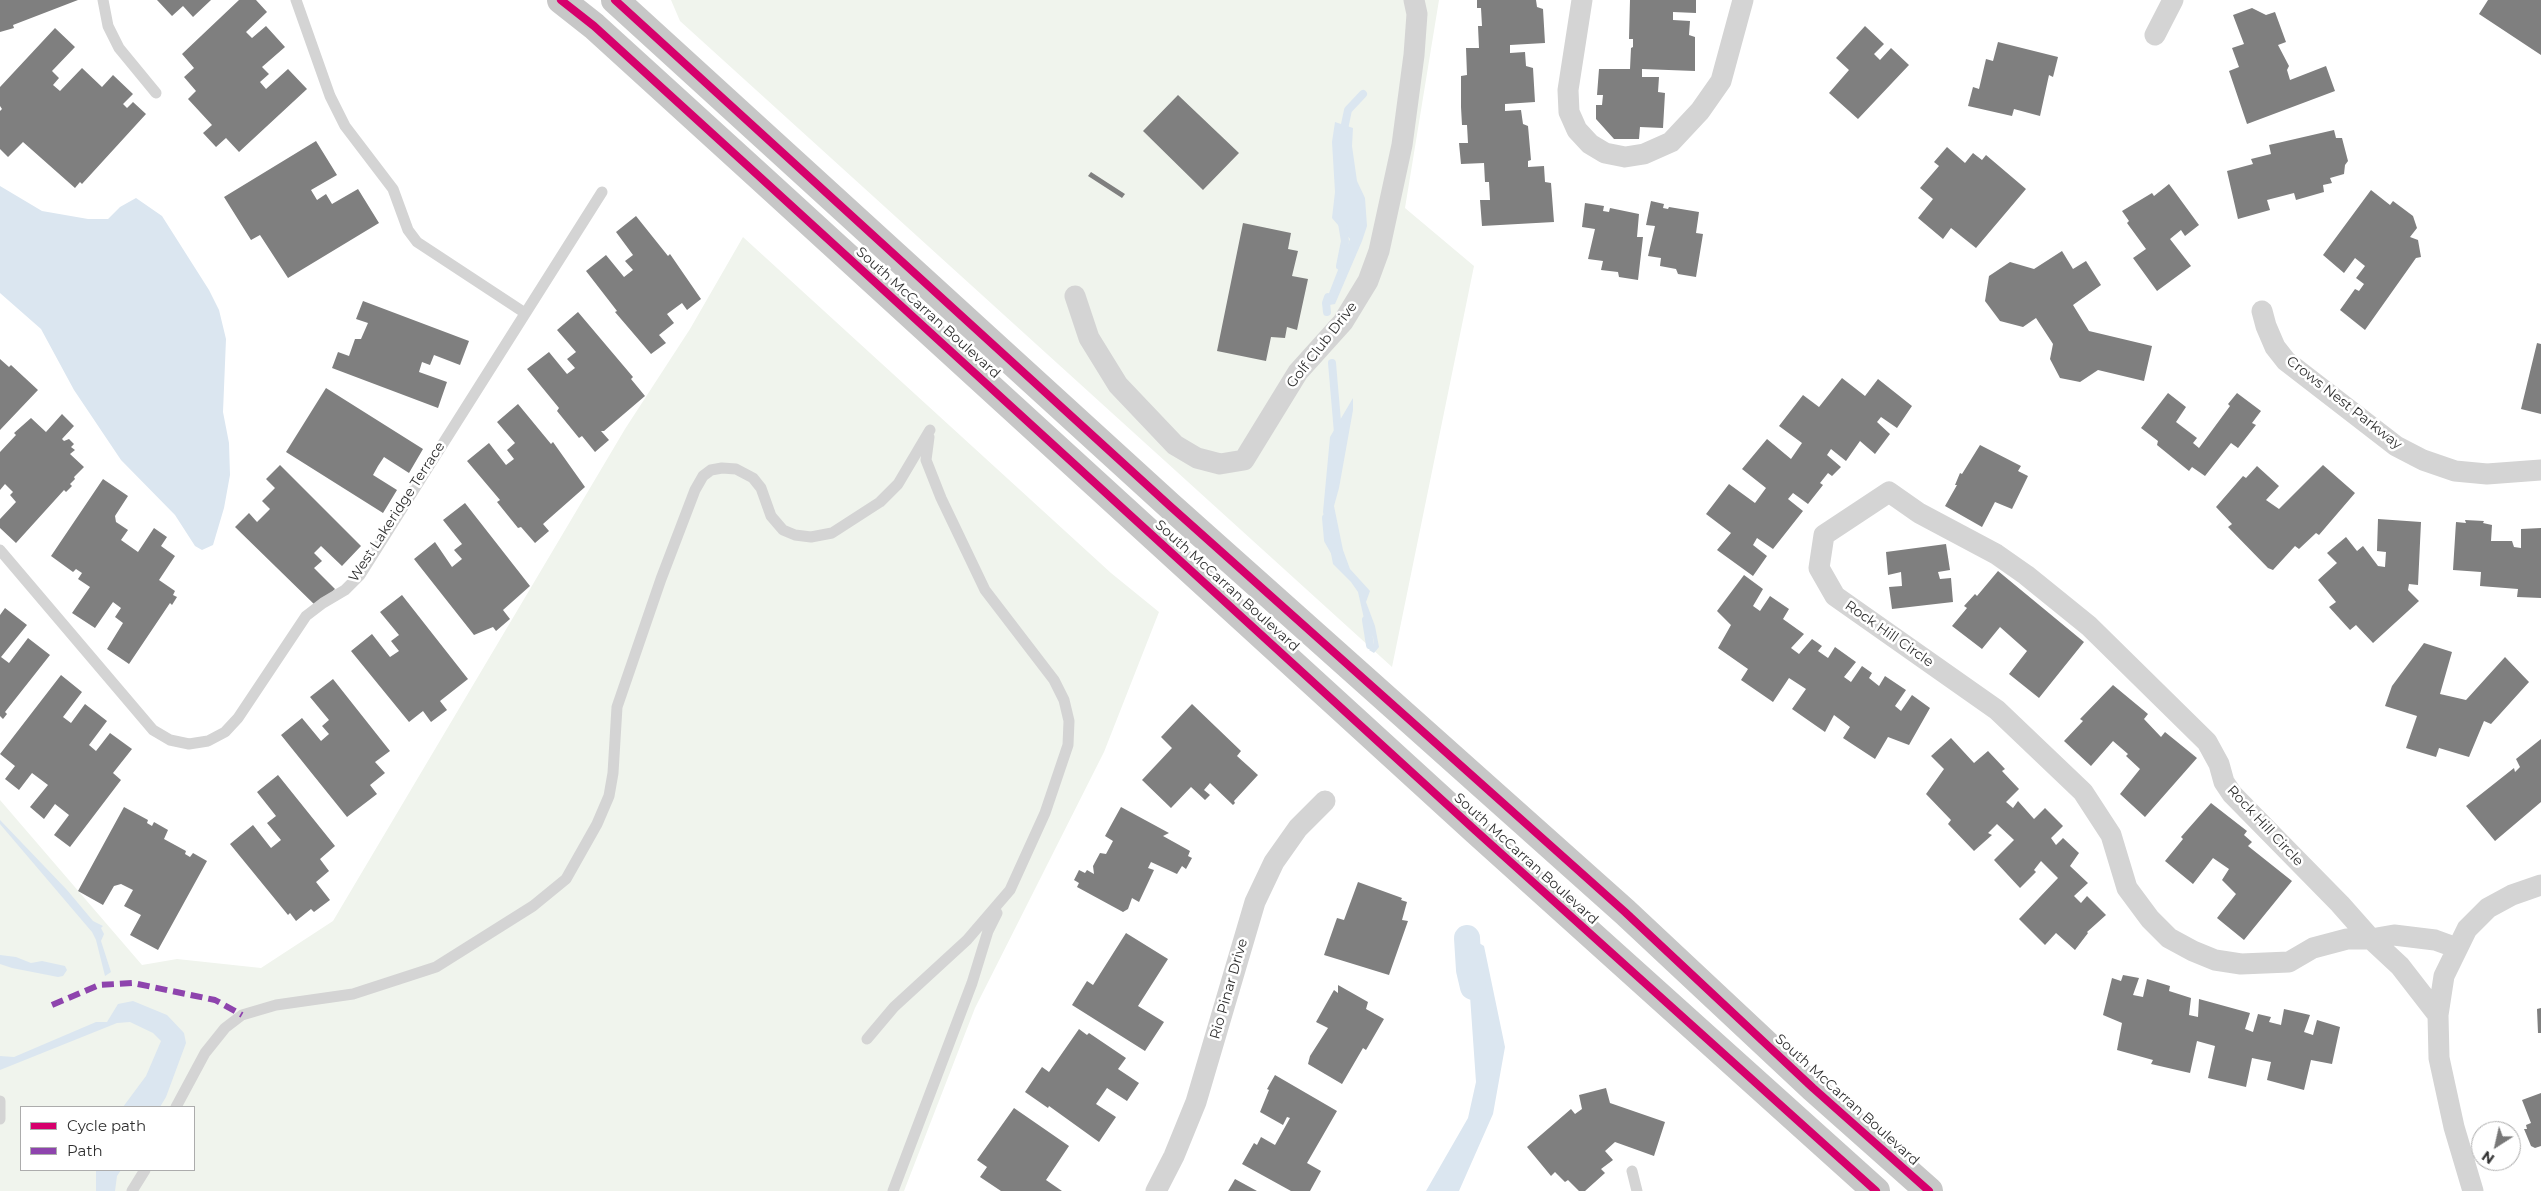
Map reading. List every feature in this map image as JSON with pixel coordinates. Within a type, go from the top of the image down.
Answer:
[{"type":"main road","name":"South McCarran Boulevard","points":[[561,0],[594,26],[1476,831],[1876,1191]]},
{"type":"main road","name":"South McCarran Boulevard","points":[[615,0],[1170,506],[1624,912],[1813,1088],[1929,1191]]},
{"type":"street","name":"Golf Club Drive","points":[[1075,296],[1089,338],[1118,385],[1175,446],[1197,458],[1220,464],[1244,460],[1298,372],[1343,322],[1366,286],[1379,252],[1402,145],[1414,55],[1417,14],[1414,0]]},
{"type":"street","points":[[1582,0],[1568,90],[1569,112],[1577,130],[1590,144],[1605,153],[1625,157],[1644,154],[1671,142],[1700,111],[1721,81],[1743,0]]},
{"type":"street","points":[[2155,35],[2173,0]]},
{"type":"street","name":"Crows Nest Parkway","points":[[2262,311],[2275,347],[2286,361],[2396,446],[2423,460],[2455,470],[2487,474],[2541,470]]},
{"type":"street","name":"Rock Hill Circle","points":[[2438,1015],[2400,966],[2371,939],[2340,904],[2232,794],[2224,782],[2219,764],[2207,742],[2089,626],[2026,575],[1996,554],[1918,513],[1888,492],[1824,536],[1820,568],[1835,596],[1997,710],[2083,792],[2111,835],[2127,888],[2150,919],[2169,938],[2193,952],[2215,960],[2241,964],[2289,962],[2313,948],[2347,939],[2371,939],[2394,935],[2435,940],[2457,948]]},
{"type":"street","name":"Rio Pinar Drive","points":[[1156,1191],[1174,1156],[1196,1102],[1254,902],[1274,862],[1298,828],[1325,801]]},
{"type":"street","points":[[2473,1191],[2454,1127],[2440,1058],[2438,1015],[2444,976],[2467,929],[2488,908],[2512,895],[2541,885]]},
{"type":"lane","points":[[103,0],[108,26],[119,48],[156,93]]},
{"type":"lane","points":[[296,0],[330,96],[345,126],[394,189],[408,230],[417,242],[525,313]]},
{"type":"lane","name":"West Lakeridge Terrace","points":[[0,550],[153,730],[170,740],[188,744],[208,741],[225,732],[238,718],[306,616],[345,590],[360,575],[602,192]]},
{"type":"lane","points":[[177,1106],[205,1053],[225,1028],[242,1015],[276,1006],[353,994],[436,967],[533,906],[566,879],[597,824],[609,796],[613,773],[617,707],[631,661],[695,490],[703,476],[711,470],[736,469],[754,478],[761,488],[771,516],[783,530],[795,535],[811,537],[832,533],[880,502],[898,484],[930,430],[926,460],[968,556],[985,590],[1054,680],[1064,700],[1069,721],[1068,745],[1062,769],[1045,813],[1010,890],[988,931],[972,983],[893,1191]]},
{"type":"lane","points":[[867,1039],[894,1007],[967,940],[1010,890]]},
{"type":"lane","points":[[0,1101],[0,1119]]},
{"type":"lane","points":[[132,1191],[144,1171]]},
{"type":"lane","points":[[1632,1171],[1637,1191]]},
{"type":"shaded area","points":[[671,0],[1439,0],[1405,208],[1474,266],[1392,667],[680,21]]},
{"type":"shaded area","points":[[1335,122],[1353,128],[1352,146],[1357,181],[1365,198],[1367,226],[1335,304],[1324,306],[1350,239],[1332,218],[1335,192],[1332,142]]},
{"type":"shaded area","points":[[0,186],[42,211],[88,219],[108,219],[120,207],[136,198],[162,216],[209,290],[219,310],[226,339],[223,412],[229,443],[230,475],[224,508],[213,545],[202,550],[195,546],[175,515],[121,460],[74,390],[41,329],[0,293]]},
{"type":"shaded area","points":[[743,237],[1111,573],[1159,612],[1104,752],[975,1008],[904,1191],[0,1191],[0,800],[142,965],[177,959],[261,968],[333,921],[625,429],[690,329]]},
{"type":"shaded area","points":[[1353,398],[1353,410],[1334,506],[1343,550],[1350,569],[1370,591],[1366,602],[1375,626],[1379,647],[1374,653],[1369,650],[1374,644],[1373,637],[1365,623],[1358,592],[1333,564],[1323,512],[1330,437]]},
{"type":"shaded area","points":[[0,820],[67,890],[93,921],[103,926],[101,928],[104,934],[101,941],[111,972],[105,976],[96,940],[92,932],[0,824]]},
{"type":"shaded area","points":[[1479,936],[1479,943],[1484,946],[1505,1047],[1493,1114],[1459,1191],[1426,1191],[1468,1118],[1476,1082],[1467,953],[1472,944],[1471,937]]},
{"type":"shaded area","points":[[0,955],[16,957],[31,963],[42,961],[65,966],[67,970],[63,976],[58,977],[12,968],[0,964]]},
{"type":"shaded area","points":[[133,1001],[167,1015],[184,1033],[186,1043],[166,1097],[161,1106],[124,1106],[146,1076],[161,1041],[153,1033],[130,1022],[117,1023],[0,1070],[0,1056],[14,1057],[96,1022],[107,1022],[118,1004]]},
{"type":"shaded area","points":[[96,1171],[120,1171],[117,1176],[115,1191],[96,1191]]},
{"type":"building","points":[[0,0],[78,0],[13,25],[14,28],[0,32]]},
{"type":"building","points":[[157,0],[211,0],[193,17],[183,6],[172,16]]},
{"type":"building","points":[[239,0],[256,0],[267,12],[246,32],[252,38],[266,26],[285,47],[262,67],[269,74],[260,82],[266,89],[288,69],[307,89],[239,152],[226,138],[216,147],[203,133],[212,125],[188,99],[196,91],[184,77],[194,68],[182,54]]},
{"type":"building","points":[[1477,0],[1536,0],[1537,7],[1543,9],[1545,43],[1510,45],[1510,53],[1525,52],[1526,66],[1533,68],[1535,102],[1505,104],[1505,111],[1521,110],[1523,124],[1528,126],[1531,160],[1528,161],[1528,167],[1544,166],[1545,182],[1551,183],[1554,222],[1482,226],[1480,200],[1490,200],[1489,182],[1485,182],[1484,163],[1461,164],[1459,143],[1468,143],[1467,125],[1462,125],[1461,76],[1467,75],[1466,48],[1479,48],[1478,26],[1482,26],[1481,8],[1477,8]]},
{"type":"building","points":[[1630,0],[1696,0],[1696,13],[1673,12],[1673,20],[1690,21],[1689,35],[1695,37],[1695,71],[1642,69],[1642,77],[1659,77],[1658,92],[1665,93],[1663,128],[1640,127],[1639,139],[1614,139],[1596,119],[1596,105],[1602,105],[1603,95],[1597,95],[1599,69],[1630,69],[1633,39],[1629,39]]},
{"type":"building","points":[[2488,0],[2541,0],[2541,55],[2479,14]]},
{"type":"building","points":[[2252,8],[2266,15],[2275,12],[2286,42],[2278,45],[2289,66],[2287,70],[2290,80],[2326,66],[2335,91],[2247,124],[2229,71],[2239,67],[2232,48],[2244,44],[2233,15]]},
{"type":"building","points":[[1865,26],[1884,44],[1874,54],[1880,60],[1891,48],[1909,65],[1858,119],[1829,93],[1849,70],[1836,58]]},
{"type":"building","points":[[55,28],[75,47],[52,71],[59,78],[53,85],[60,91],[82,68],[102,87],[113,75],[133,94],[123,104],[127,108],[133,102],[146,114],[82,184],[80,182],[75,188],[23,142],[8,157],[0,149],[0,111],[2,109],[0,106],[0,87]]},
{"type":"building","points":[[1998,42],[2058,57],[2053,77],[2049,75],[2040,116],[2014,109],[2012,116],[1968,106],[1973,87],[1979,89],[1986,59],[1993,61]]},
{"type":"building","points":[[1178,95],[1239,153],[1203,190],[1143,131]]},
{"type":"building","points":[[2334,130],[2336,138],[2342,138],[2348,161],[2345,165],[2344,174],[2330,178],[2332,183],[2323,185],[2324,192],[2296,200],[2294,193],[2267,200],[2270,210],[2238,219],[2227,171],[2253,164],[2251,159],[2271,154],[2269,145]]},
{"type":"building","points":[[316,141],[337,175],[311,190],[317,200],[326,194],[332,204],[358,189],[379,223],[288,278],[260,235],[251,240],[224,197]]},
{"type":"building","points":[[1947,147],[1965,163],[1973,153],[1982,160],[1986,155],[2026,189],[1976,248],[1951,228],[1943,239],[1918,218],[1933,199],[1920,188],[1939,166],[1934,162]]},
{"type":"building","points":[[1091,172],[1125,194],[1122,198],[1088,176]]},
{"type":"building","points":[[2169,184],[2199,225],[2185,236],[2181,230],[2170,239],[2191,266],[2157,291],[2133,258],[2146,249],[2127,223],[2129,221],[2122,211],[2152,193],[2154,196]]},
{"type":"building","points":[[2371,190],[2390,205],[2393,201],[2413,216],[2417,228],[2410,237],[2418,240],[2421,257],[2416,258],[2365,330],[2340,310],[2355,289],[2359,291],[2364,284],[2356,278],[2365,266],[2355,258],[2344,273],[2323,255]]},
{"type":"building","points":[[1651,201],[1664,204],[1663,208],[1668,209],[1669,207],[1699,212],[1696,233],[1703,234],[1696,277],[1678,274],[1676,269],[1660,266],[1661,258],[1648,256],[1655,226],[1646,225]]},
{"type":"building","points":[[1585,203],[1604,206],[1603,211],[1609,212],[1610,208],[1639,214],[1637,237],[1643,237],[1638,280],[1619,277],[1618,272],[1601,270],[1603,261],[1588,259],[1595,229],[1582,227]]},
{"type":"building","points":[[636,216],[668,256],[670,254],[701,299],[687,310],[682,303],[667,314],[674,323],[659,335],[666,343],[651,354],[615,312],[617,311],[586,271],[606,255],[624,277],[633,270],[625,261],[633,255],[616,232]]},
{"type":"building","points":[[1243,223],[1291,233],[1288,249],[1298,251],[1292,276],[1308,279],[1297,330],[1287,327],[1285,338],[1271,337],[1266,361],[1217,351]]},
{"type":"building","points":[[2062,251],[2073,269],[2086,261],[2101,285],[2073,305],[2089,331],[2152,346],[2144,381],[2098,370],[2080,382],[2060,378],[2050,359],[2053,344],[2036,318],[2023,327],[2000,321],[1985,301],[1989,276],[2010,262],[2034,269]]},
{"type":"building","points":[[363,301],[469,341],[460,365],[434,355],[430,365],[422,362],[419,372],[447,382],[438,408],[332,368],[338,352],[349,356],[355,339],[361,339],[368,323],[356,319]]},
{"type":"building","points":[[578,312],[633,377],[631,379],[645,396],[604,431],[601,431],[609,440],[595,452],[582,436],[579,438],[557,411],[559,408],[527,369],[549,352],[567,374],[575,368],[567,359],[576,352],[557,330]]},
{"type":"building","points":[[2537,343],[2541,344],[2541,414],[2521,409]]},
{"type":"building","points":[[0,359],[9,367],[11,365],[38,390],[0,430]]},
{"type":"building","points":[[1842,378],[1865,396],[1878,379],[1912,406],[1897,428],[1881,417],[1877,422],[1890,434],[1875,454],[1860,441],[1846,461],[1831,449],[1827,455],[1841,467],[1832,476],[1828,473],[1820,483],[1823,485],[1808,504],[1793,493],[1788,499],[1803,511],[1773,549],[1757,538],[1753,545],[1767,556],[1753,576],[1717,550],[1731,533],[1706,514],[1729,484],[1755,503],[1766,488],[1742,469],[1767,439],[1791,459],[1802,443],[1779,426],[1803,395],[1819,407]]},
{"type":"building","points":[[326,388],[423,449],[409,473],[384,457],[378,466],[373,475],[397,490],[383,513],[286,452]]},
{"type":"building","points":[[2168,393],[2186,407],[2176,422],[2197,438],[2193,443],[2199,448],[2230,406],[2228,404],[2237,393],[2261,411],[2252,423],[2256,425],[2238,448],[2231,443],[2205,476],[2192,467],[2189,471],[2157,445],[2158,441],[2141,428]]},
{"type":"building","points":[[518,404],[551,444],[553,442],[585,487],[543,524],[549,531],[535,543],[521,527],[518,528],[497,502],[500,500],[467,461],[489,443],[506,465],[514,459],[507,450],[515,443],[497,422]]},
{"type":"building","points":[[62,414],[74,426],[62,439],[64,441],[69,439],[74,444],[71,447],[75,450],[70,454],[84,467],[74,477],[75,479],[70,484],[72,486],[66,492],[64,490],[16,543],[0,528],[0,519],[16,502],[10,495],[13,492],[5,484],[0,490],[0,452],[16,435],[14,433],[31,418],[46,432]]},
{"type":"building","points":[[1980,445],[2021,466],[2018,471],[2028,476],[2012,509],[1995,502],[1982,527],[1945,506],[1957,485],[1955,485],[1960,473],[1962,474]]},
{"type":"building","points":[[280,465],[361,546],[342,566],[321,546],[314,553],[322,561],[314,568],[335,589],[317,607],[235,527],[249,513],[257,522],[270,509],[262,501],[275,488],[266,479]]},
{"type":"building","points":[[2323,465],[2355,493],[2319,535],[2316,533],[2299,549],[2295,546],[2273,570],[2268,568],[2228,527],[2232,524],[2216,507],[2243,476],[2246,478],[2257,466],[2279,486],[2266,500],[2279,509]]},
{"type":"building","points":[[103,479],[128,496],[115,516],[116,522],[128,530],[121,540],[138,552],[154,528],[167,537],[161,546],[175,556],[159,580],[175,591],[173,595],[177,597],[172,605],[170,603],[129,664],[107,649],[123,623],[115,617],[121,608],[113,602],[95,628],[72,613],[90,587],[78,579],[82,573],[76,569],[73,572],[51,556]]},
{"type":"building","points":[[465,503],[530,586],[503,610],[510,619],[496,631],[493,627],[474,635],[414,559],[435,542],[452,567],[462,559],[454,550],[462,544],[443,520]]},
{"type":"building","points":[[2378,519],[2421,522],[2418,585],[2409,584],[2408,590],[2419,601],[2373,643],[2356,625],[2350,630],[2329,607],[2336,602],[2318,580],[2337,563],[2327,553],[2346,537],[2357,551],[2363,546],[2378,566],[2385,567],[2386,552],[2377,551]]},
{"type":"building","points":[[2465,520],[2484,521],[2483,523],[2492,525],[2491,541],[2512,541],[2514,547],[2521,548],[2521,529],[2541,528],[2541,598],[2517,597],[2518,589],[2480,586],[2481,572],[2453,570],[2456,522],[2466,523]]},
{"type":"building","points":[[1946,544],[1950,570],[1938,572],[1940,579],[1951,578],[1953,602],[1892,609],[1889,587],[1902,586],[1901,572],[1888,575],[1886,552]]},
{"type":"building","points":[[1998,571],[2084,642],[2039,698],[2009,674],[2027,651],[2000,627],[1982,649],[1952,626],[1967,608],[1964,606],[1975,594],[1977,596]]},
{"type":"building","points":[[1744,575],[1763,589],[1753,606],[1760,611],[1770,596],[1789,609],[1783,619],[1804,634],[1791,648],[1799,654],[1812,639],[1822,646],[1818,651],[1828,658],[1835,647],[1856,662],[1844,677],[1851,682],[1862,666],[1872,673],[1869,678],[1879,686],[1885,676],[1906,690],[1895,706],[1901,711],[1912,695],[1930,708],[1909,745],[1888,737],[1875,759],[1843,738],[1850,727],[1834,715],[1825,732],[1792,709],[1806,689],[1789,678],[1773,702],[1741,680],[1748,669],[1718,648],[1731,625],[1717,611]]},
{"type":"building","points":[[402,595],[468,679],[440,701],[447,710],[431,722],[423,711],[409,722],[351,651],[372,634],[390,657],[399,651],[391,641],[399,635],[380,612]]},
{"type":"building","points":[[5,608],[27,625],[1,657],[9,663],[28,638],[50,655],[5,712],[7,714],[3,719],[0,716],[0,615]]},
{"type":"building","points":[[2424,643],[2452,652],[2440,694],[2466,700],[2505,657],[2529,682],[2491,724],[2484,721],[2469,757],[2439,748],[2436,757],[2406,748],[2417,716],[2385,706],[2392,686]]},
{"type":"building","points":[[61,675],[82,692],[63,717],[71,723],[85,704],[107,721],[89,745],[96,751],[110,733],[132,749],[113,773],[121,780],[70,847],[54,835],[69,815],[55,804],[44,819],[30,807],[48,785],[32,773],[19,790],[5,779],[15,766],[0,754]]},
{"type":"building","points":[[333,679],[390,751],[375,762],[385,773],[370,785],[377,794],[347,817],[281,735],[302,718],[321,741],[329,734],[322,726],[329,720],[310,697]]},
{"type":"building","points":[[2113,685],[2148,714],[2144,719],[2161,737],[2165,732],[2197,758],[2145,817],[2120,794],[2140,769],[2126,756],[2128,754],[2113,741],[2091,766],[2064,741],[2083,721],[2080,719]]},
{"type":"building","points":[[1192,704],[1241,751],[1237,756],[1258,775],[1234,801],[1233,805],[1210,783],[1204,790],[1210,795],[1205,800],[1191,787],[1171,808],[1142,780],[1172,748],[1161,737]]},
{"type":"building","points":[[1951,738],[1974,763],[1988,751],[2005,769],[2002,771],[2019,789],[2006,802],[2013,808],[2018,801],[2034,819],[2045,808],[2063,826],[2051,838],[2056,845],[2063,838],[2079,853],[2070,866],[2088,883],[2074,896],[2081,903],[2087,896],[2106,915],[2087,932],[2075,950],[2056,933],[2045,945],[2019,919],[2058,878],[2041,861],[2034,870],[2036,872],[2020,888],[1994,860],[2014,840],[1997,824],[1988,833],[1992,835],[1974,851],[1948,824],[1951,820],[1926,794],[1944,769],[1931,756]]},
{"type":"building","points":[[2541,739],[2541,802],[2495,841],[2466,806],[2514,768],[2515,772],[2520,767],[2516,759]]},
{"type":"building","points":[[278,775],[335,846],[320,859],[329,871],[316,882],[330,900],[314,912],[311,909],[296,921],[290,913],[288,915],[230,844],[253,825],[271,848],[281,840],[267,823],[276,816],[257,792]]},
{"type":"building","points":[[2211,803],[2247,831],[2244,835],[2252,842],[2248,846],[2292,881],[2244,940],[2217,918],[2236,894],[2222,880],[2229,869],[2213,858],[2193,884],[2165,861],[2183,839],[2181,837]]},
{"type":"building","points":[[124,807],[148,820],[147,823],[152,826],[154,822],[168,830],[164,839],[186,851],[185,854],[190,857],[193,853],[207,861],[158,950],[130,935],[141,915],[124,906],[133,890],[121,884],[114,886],[103,905],[78,891]]},
{"type":"building","points":[[1121,807],[1169,833],[1163,836],[1190,851],[1188,856],[1192,858],[1186,869],[1182,866],[1177,874],[1151,862],[1148,868],[1154,870],[1139,902],[1132,898],[1128,909],[1123,912],[1077,887],[1079,883],[1074,880],[1079,870],[1085,873],[1087,870],[1094,874],[1093,866],[1100,853],[1106,854],[1113,841],[1105,836]]},
{"type":"building","points":[[1358,882],[1402,898],[1401,900],[1407,902],[1402,920],[1408,921],[1389,975],[1324,955],[1337,918],[1344,920]]},
{"type":"building","points":[[1126,933],[1168,959],[1138,1006],[1164,1022],[1145,1051],[1072,1005],[1087,981],[1093,985]]},
{"type":"building","points":[[2123,975],[2139,978],[2133,995],[2143,997],[2147,979],[2170,986],[2169,991],[2191,998],[2189,1015],[2198,1017],[2199,999],[2250,1013],[2245,1029],[2253,1032],[2258,1014],[2271,1017],[2269,1022],[2281,1025],[2284,1009],[2310,1015],[2304,1032],[2313,1035],[2317,1020],[2340,1027],[2332,1064],[2311,1060],[2304,1090],[2267,1080],[2271,1062],[2252,1058],[2246,1087],[2208,1078],[2215,1046],[2197,1041],[2190,1073],[2151,1064],[2153,1060],[2117,1050],[2122,1023],[2103,1015],[2112,978],[2121,981]]},
{"type":"building","points":[[1338,985],[1368,1002],[1366,1009],[1384,1019],[1366,1050],[1363,1048],[1342,1084],[1308,1064],[1310,1056],[1328,1028],[1316,1022],[1334,990],[1338,993]]},
{"type":"building","points":[[2541,1008],[2541,1033],[2538,1033],[2537,1009]]},
{"type":"building","points":[[1079,1029],[1087,1035],[1089,1033],[1126,1058],[1118,1069],[1139,1083],[1127,1101],[1107,1088],[1096,1104],[1116,1117],[1099,1142],[1049,1106],[1048,1108],[1025,1092],[1042,1067],[1049,1072]]},
{"type":"building","points":[[1275,1075],[1337,1111],[1307,1163],[1321,1171],[1310,1191],[1291,1191],[1242,1164],[1254,1143],[1257,1145],[1261,1137],[1275,1145],[1290,1118],[1287,1117],[1283,1125],[1260,1112],[1269,1090],[1267,1089]]},
{"type":"building","points":[[1606,1088],[1610,1103],[1665,1122],[1654,1156],[1615,1142],[1605,1151],[1613,1160],[1601,1169],[1605,1173],[1585,1191],[1579,1191],[1568,1180],[1565,1182],[1555,1172],[1551,1176],[1527,1147],[1571,1109],[1575,1114],[1582,1109],[1579,1095]]},
{"type":"building","points":[[2541,1093],[2541,1146],[2535,1148],[2531,1146],[2524,1129],[2527,1129],[2526,1125],[2531,1123],[2522,1100]]},
{"type":"building","points":[[1014,1108],[1069,1146],[1046,1180],[1062,1191],[1001,1191],[980,1177],[987,1167],[977,1160]]},
{"type":"building","points":[[1235,1179],[1257,1191],[1228,1191]]},
{"type":"waterway","points":[[1343,134],[1348,110],[1363,94]]},
{"type":"waterway","points":[[1340,266],[1345,241],[1342,223]]},
{"type":"waterway","points":[[1327,312],[1326,303],[1328,297]]},
{"type":"waterway","points":[[1332,363],[1338,433]]},
{"type":"waterway","points":[[1326,518],[1328,540],[1336,554]]},
{"type":"waterway","points":[[1366,620],[1370,645]]},
{"type":"waterway","points":[[1467,938],[1469,970],[1473,987]]},
{"type":"marked path","points":[[52,1005],[99,985],[133,983],[215,1000],[242,1015]]},
{"type":"cycle path","points":[[561,0],[594,26],[1476,831],[1876,1191]]},
{"type":"cycle path","points":[[615,0],[1170,506],[1625,912],[1813,1088],[1929,1191]]}]
